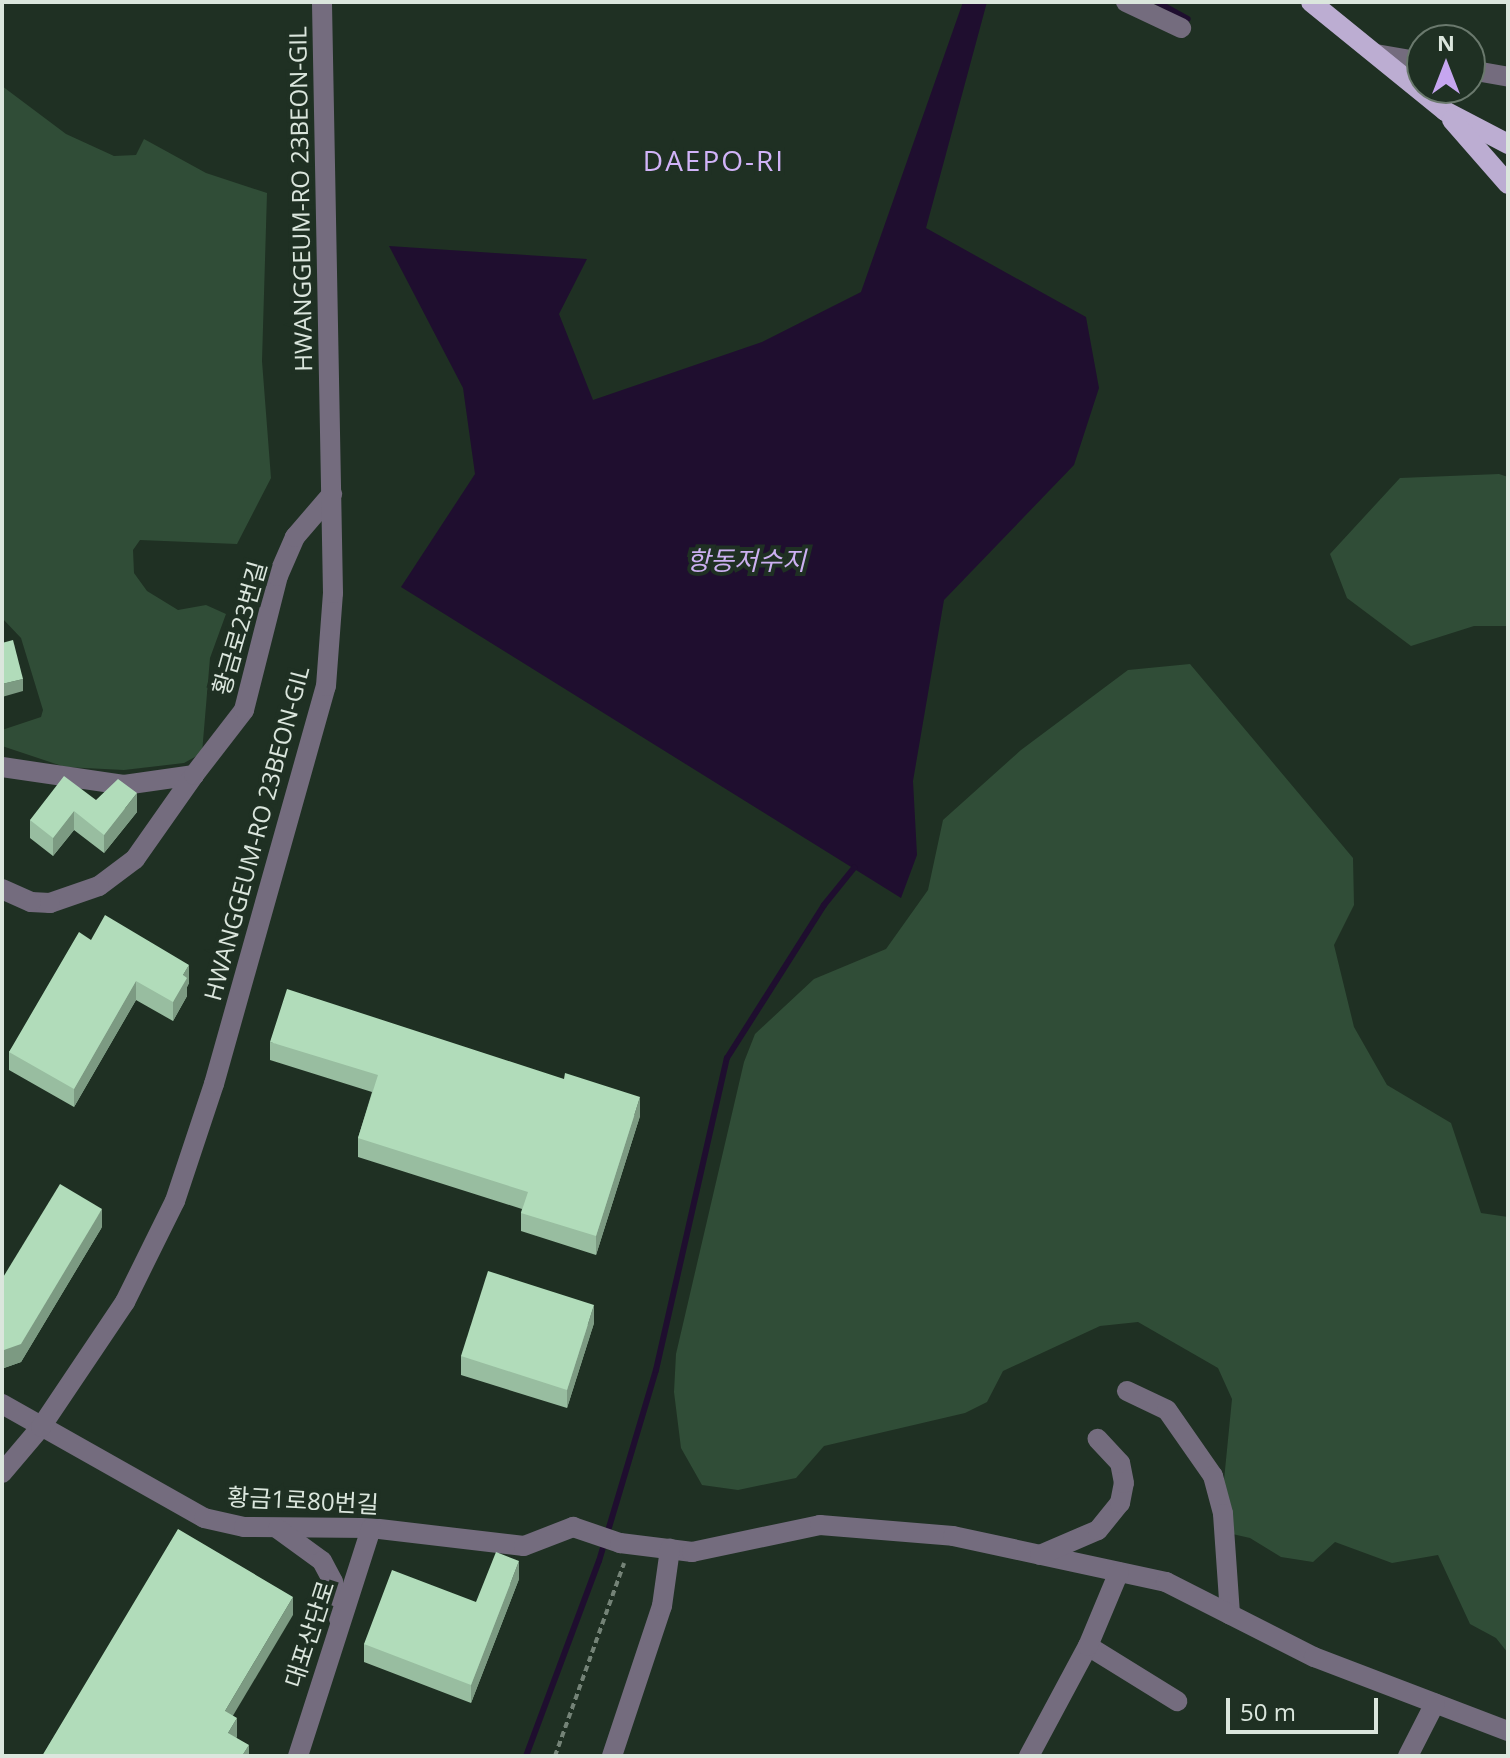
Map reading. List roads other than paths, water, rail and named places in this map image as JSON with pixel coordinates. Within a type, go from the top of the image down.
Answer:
[{"type":"main road","points":[[1311,2],[1445,111],[1508,184]]},
{"type":"main road","points":[[1445,111],[1508,144]]},
{"type":"street","name":"HWANGGEUM-RO 23BEON-GIL","points":[[2,1473],[41,1427],[125,1302],[175,1201],[214,1084],[326,686],[333,593],[322,2]]},
{"type":"street","points":[[1126,2],[1181,28]]},
{"type":"street","points":[[1376,54],[1406,59]]},
{"type":"street","points":[[1486,73],[1508,77]]},
{"type":"street","name":"황금로23번길","points":[[2,889],[31,902],[50,903],[99,886],[135,859],[244,710],[278,576],[295,537],[332,494]]},
{"type":"street","points":[[2,767],[112,784],[194,775]]},
{"type":"street","points":[[1127,1391],[1167,1410],[1213,1476],[1223,1514],[1230,1615]]},
{"type":"street","name":"황금1로80번길","points":[[2,1404],[204,1518],[274,1527],[371,1528],[524,1546],[581,1528],[626,1544],[670,1549]]},
{"type":"street","points":[[1040,1555],[1098,1530],[1120,1503],[1124,1483],[1120,1463],[1098,1439]]},
{"type":"street","points":[[612,1756],[662,1606],[670,1549],[692,1552],[820,1525],[953,1536],[1166,1582],[1314,1657],[1508,1731]]},
{"type":"street","points":[[274,1527],[322,1561],[333,1582],[339,1626]]},
{"type":"street","name":"대포산단로","points":[[298,1756],[371,1528]]},
{"type":"street","points":[[1029,1756],[1088,1646],[1119,1572]]},
{"type":"street","points":[[1088,1646],[1177,1701]]},
{"type":"street","points":[[1408,1756],[1435,1703]]},
{"type":"water","name":"항동저수지","points":[[963,2],[987,2],[926,228],[1086,317],[1099,388],[1074,465],[944,600],[913,781],[917,855],[901,898],[401,587],[475,474],[463,388],[389,246],[587,259],[559,314],[593,400],[762,342],[861,292]]},
{"type":"waterway","points":[[1157,2],[1188,19]]},
{"type":"waterway","points":[[526,1756],[599,1561],[656,1370],[727,1058],[824,905],[854,868]]},
{"type":"district","name":"DAEPO-RI","points":[[714,160]]}]
